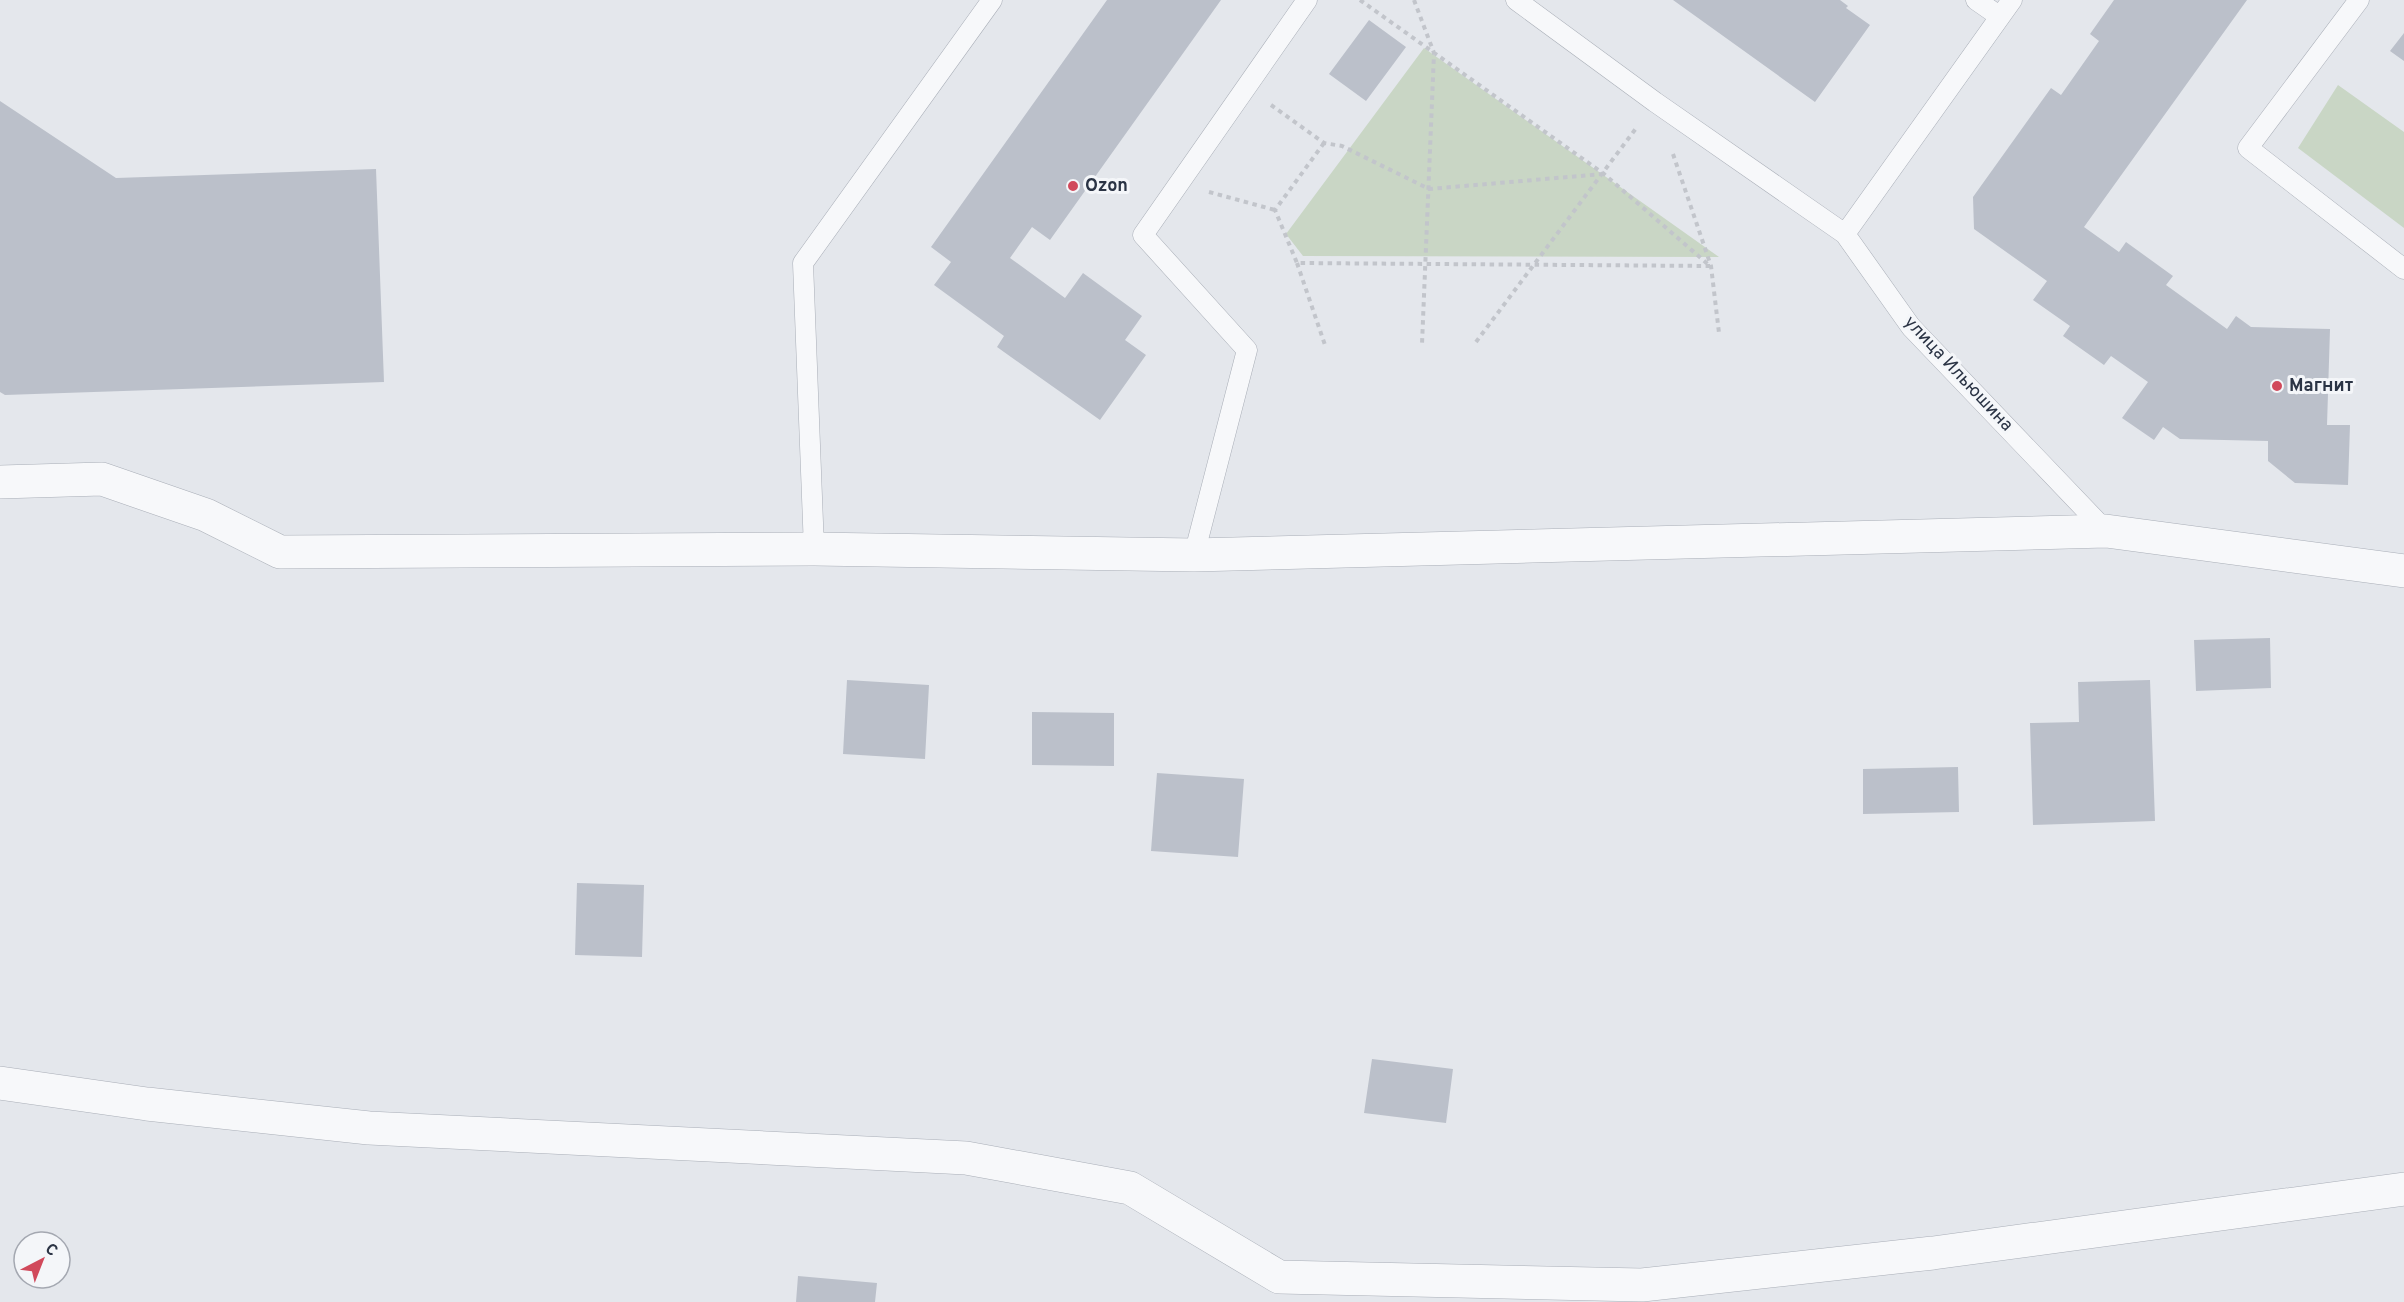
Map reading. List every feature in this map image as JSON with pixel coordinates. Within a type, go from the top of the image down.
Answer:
[{"type":"street","points":[[0,482],[102,479],[206,515],[280,552],[814,549],[1194,555],[2106,531],[2404,571]]},
{"type":"street","points":[[0,1083],[147,1104],[369,1128],[966,1158],[1130,1188],[1279,1277],[1642,1285],[1933,1252],[2404,1190]]},
{"type":"lane","points":[[814,549],[803,263],[992,0]]},
{"type":"lane","points":[[1194,555],[1247,350],[1143,235],[1307,0]]},
{"type":"lane","name":"улица Ильюшина","points":[[1516,0],[1655,102],[1845,234],[1911,327],[2106,531]]},
{"type":"lane","points":[[1845,234],[2006,8],[1976,0]]},
{"type":"lane","points":[[2359,0],[2248,148],[2404,269]]},
{"type":"path","points":[[1360,0],[1604,174],[1711,266]]},
{"type":"path","points":[[1414,0],[1434,53],[1422,344]]},
{"type":"path","points":[[1246,87],[1324,143],[1342,146],[1429,189],[1604,174]]},
{"type":"path","points":[[1476,342],[1604,174],[1655,102]]},
{"type":"path","points":[[1655,102],[1711,266],[1719,333]]},
{"type":"path","points":[[1275,210],[1324,143]]},
{"type":"path","points":[[1179,184],[1275,210]]},
{"type":"path","points":[[1275,210],[1297,263],[1326,348]]},
{"type":"path","points":[[1297,263],[1711,266]]},
{"type":"green space","points":[[1424,48],[1719,257],[1303,256],[1286,234]]},
{"type":"green space","points":[[2338,85],[2404,132],[2404,228],[2298,148]]},
{"type":"building","points":[[1107,0],[1221,0],[1050,240],[1032,227],[1010,258],[1065,298],[1083,273],[1142,316],[1125,340],[1146,355],[1100,420],[997,347],[1004,336],[934,285],[951,262],[931,247]]},
{"type":"building","points":[[1673,0],[1840,0],[1848,6],[1846,8],[1870,25],[1815,102]]},
{"type":"building","points":[[2114,0],[2247,0],[2084,227],[2119,252],[2126,242],[2173,276],[2166,285],[2227,329],[2236,316],[2251,327],[2330,329],[2327,425],[2350,425],[2348,485],[2295,483],[2268,461],[2268,441],[2180,439],[2163,427],[2154,440],[2122,418],[2148,382],[2111,356],[2104,365],[2063,336],[2070,326],[2033,300],[2047,281],[1974,229],[1973,197],[2051,88],[2061,95],[2099,41],[2090,34]]},
{"type":"building","points":[[1369,20],[1406,47],[1366,101],[1329,74]]},
{"type":"building","points":[[2404,33],[2404,61],[2390,51]]},
{"type":"building","points":[[0,101],[116,178],[376,169],[384,382],[5,395],[0,392]]},
{"type":"building","points":[[2270,638],[2271,688],[2196,691],[2194,640]]},
{"type":"building","points":[[847,680],[929,685],[925,759],[843,754]]},
{"type":"building","points":[[2150,680],[2155,821],[2033,825],[2030,723],[2079,722],[2078,682]]},
{"type":"building","points":[[1032,712],[1114,713],[1114,766],[1032,765]]},
{"type":"building","points":[[1958,767],[1959,812],[1863,814],[1863,769]]},
{"type":"building","points":[[1157,773],[1244,779],[1238,857],[1151,851]]},
{"type":"building","points":[[577,883],[644,885],[642,957],[575,955]]},
{"type":"building","points":[[1372,1059],[1453,1069],[1446,1123],[1364,1113]]},
{"type":"building","points":[[798,1276],[877,1283],[875,1302],[796,1302]]},
{"type":"place","name":"Ozon","points":[[1073,186]]},
{"type":"place","name":"Магнит","points":[[2277,386]]}]
